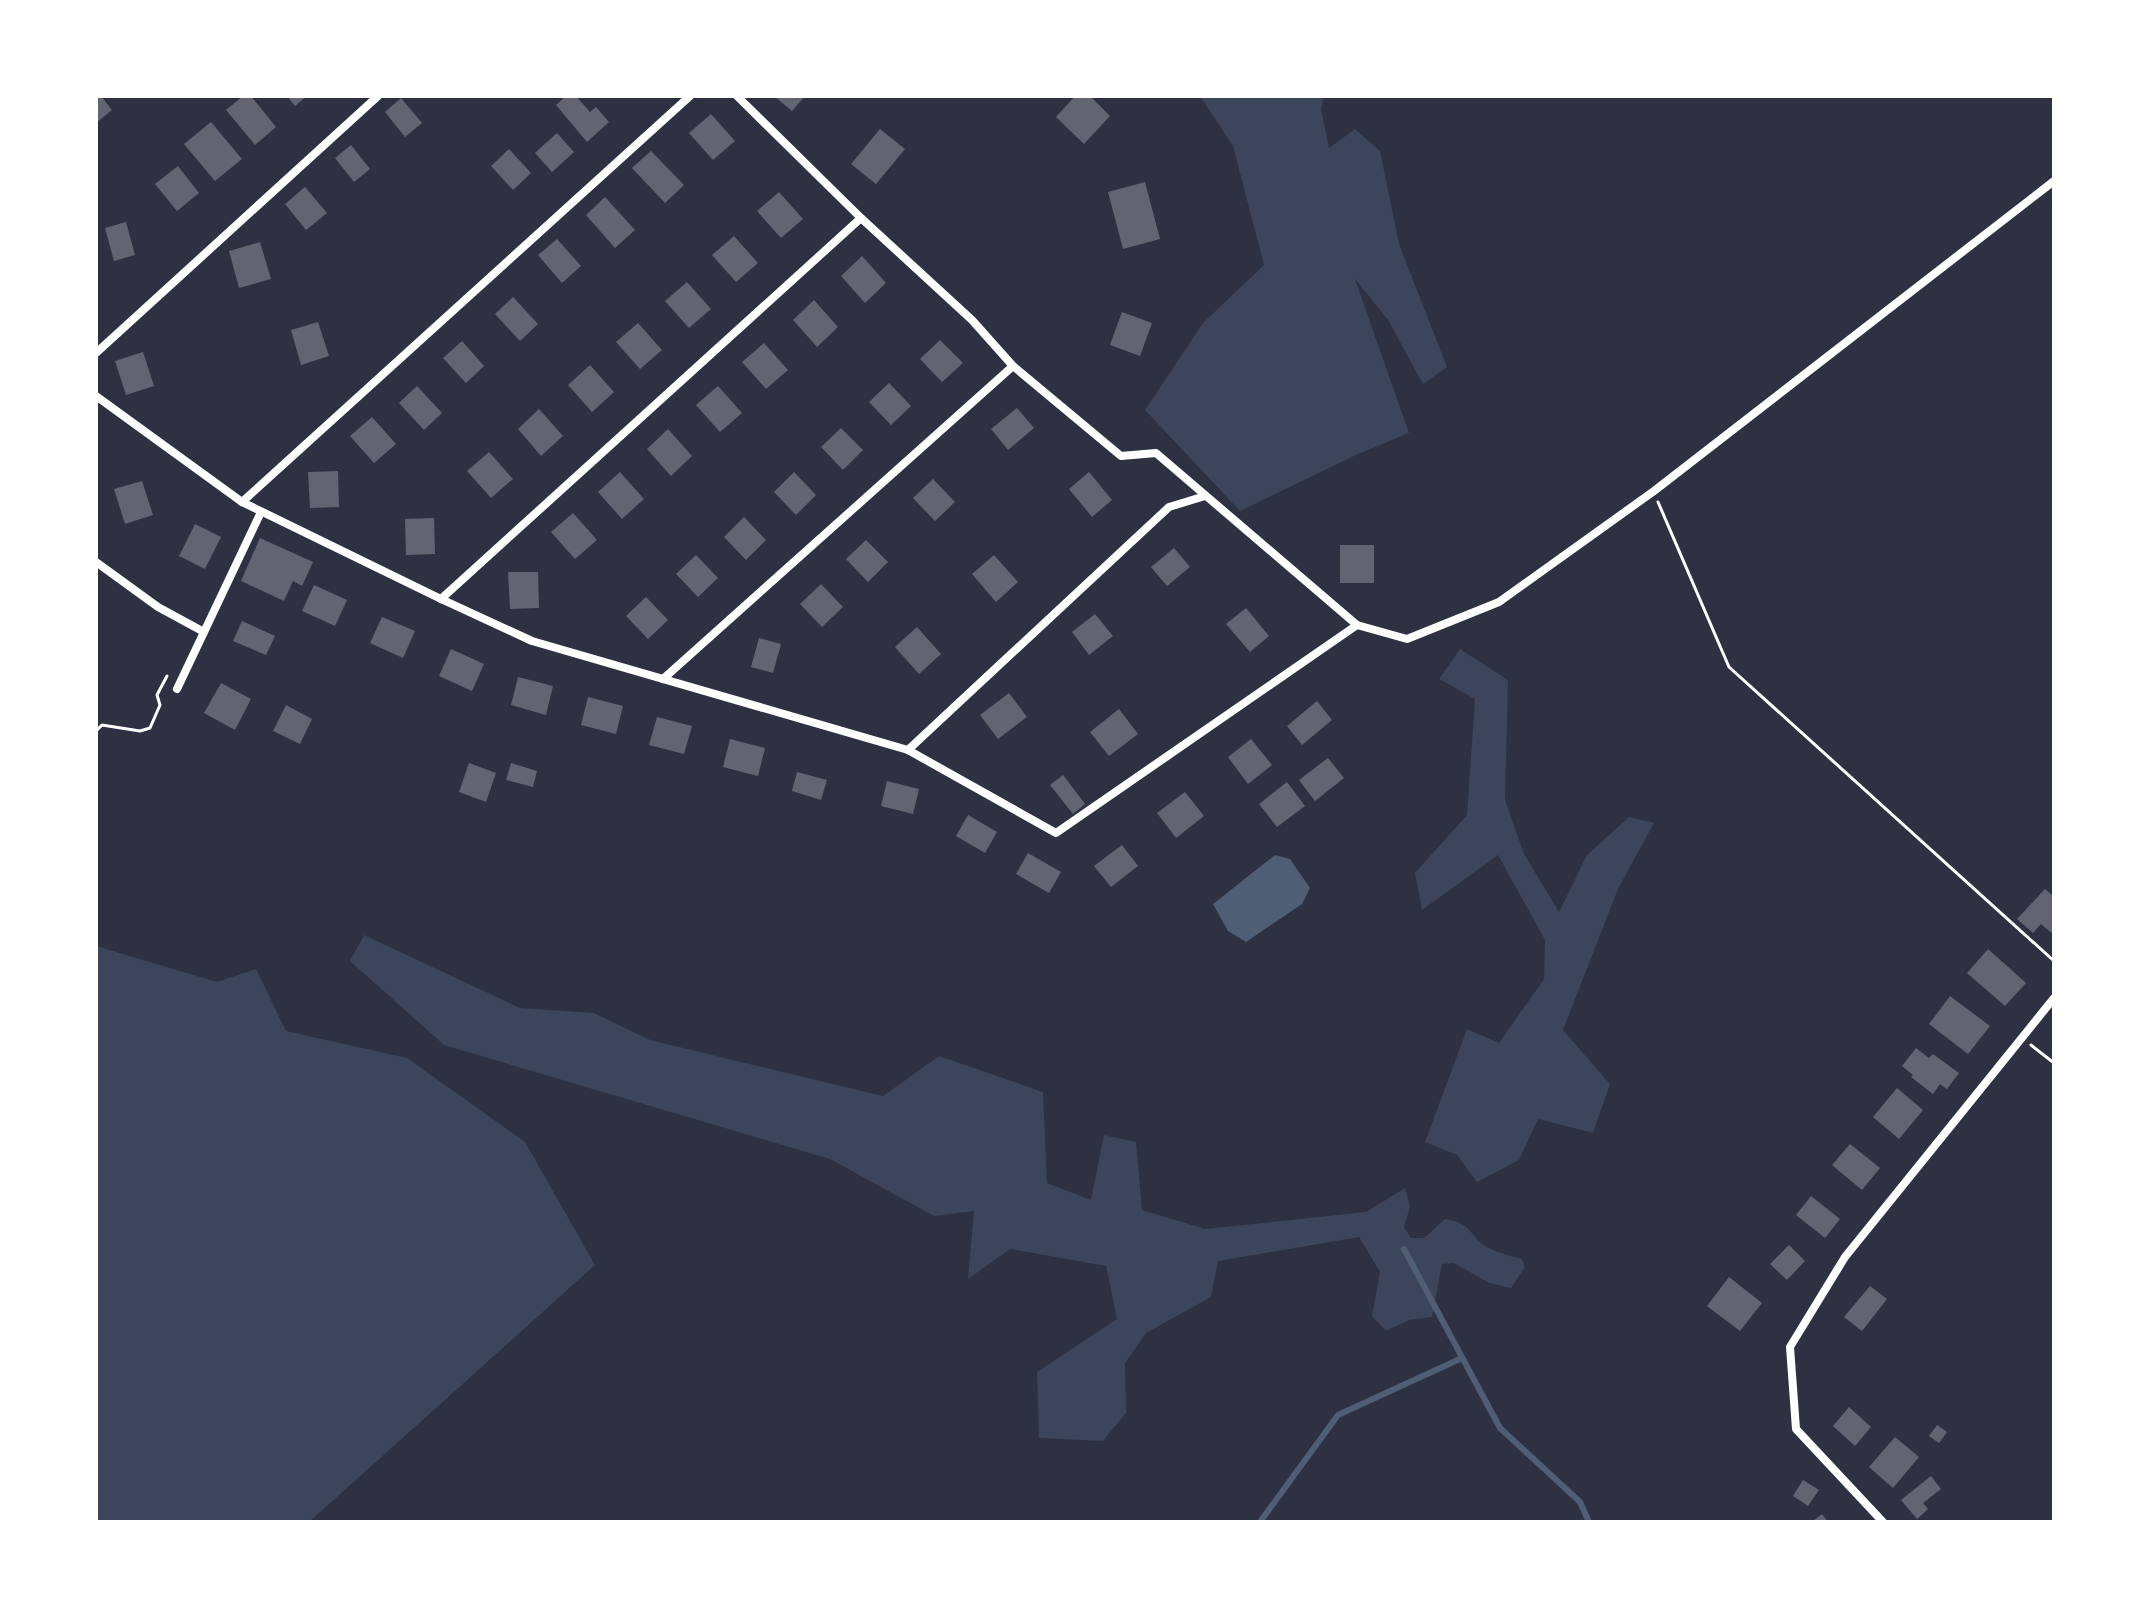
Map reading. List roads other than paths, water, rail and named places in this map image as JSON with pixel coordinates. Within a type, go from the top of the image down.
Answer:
[{"type":"street","points":[[96,353],[378,96]]},
{"type":"street","points":[[242,502],[690,96]]},
{"type":"street","points":[[737,96],[861,218],[972,320],[1013,366],[1121,456],[1156,453],[1357,625],[1407,639],[1499,602],[1654,491],[2054,181]]},
{"type":"street","points":[[441,599],[861,218]]},
{"type":"street","points":[[663,679],[1013,366]]},
{"type":"street","points":[[96,396],[242,502],[532,641],[908,750],[1056,833],[1357,625]]},
{"type":"street","points":[[908,750],[1169,507],[1205,496]]},
{"type":"street","points":[[177,689],[261,512]]},
{"type":"street","points":[[96,562],[158,607],[204,632]]},
{"type":"street","points":[[1883,1522],[1796,1429],[1790,1347],[1845,1257],[2054,998]]},
{"type":"waterway","points":[[1404,1249],[1500,1428],[1580,1502],[1589,1522]]},
{"type":"waterway","points":[[1260,1522],[1338,1415],[1462,1358]]}]
